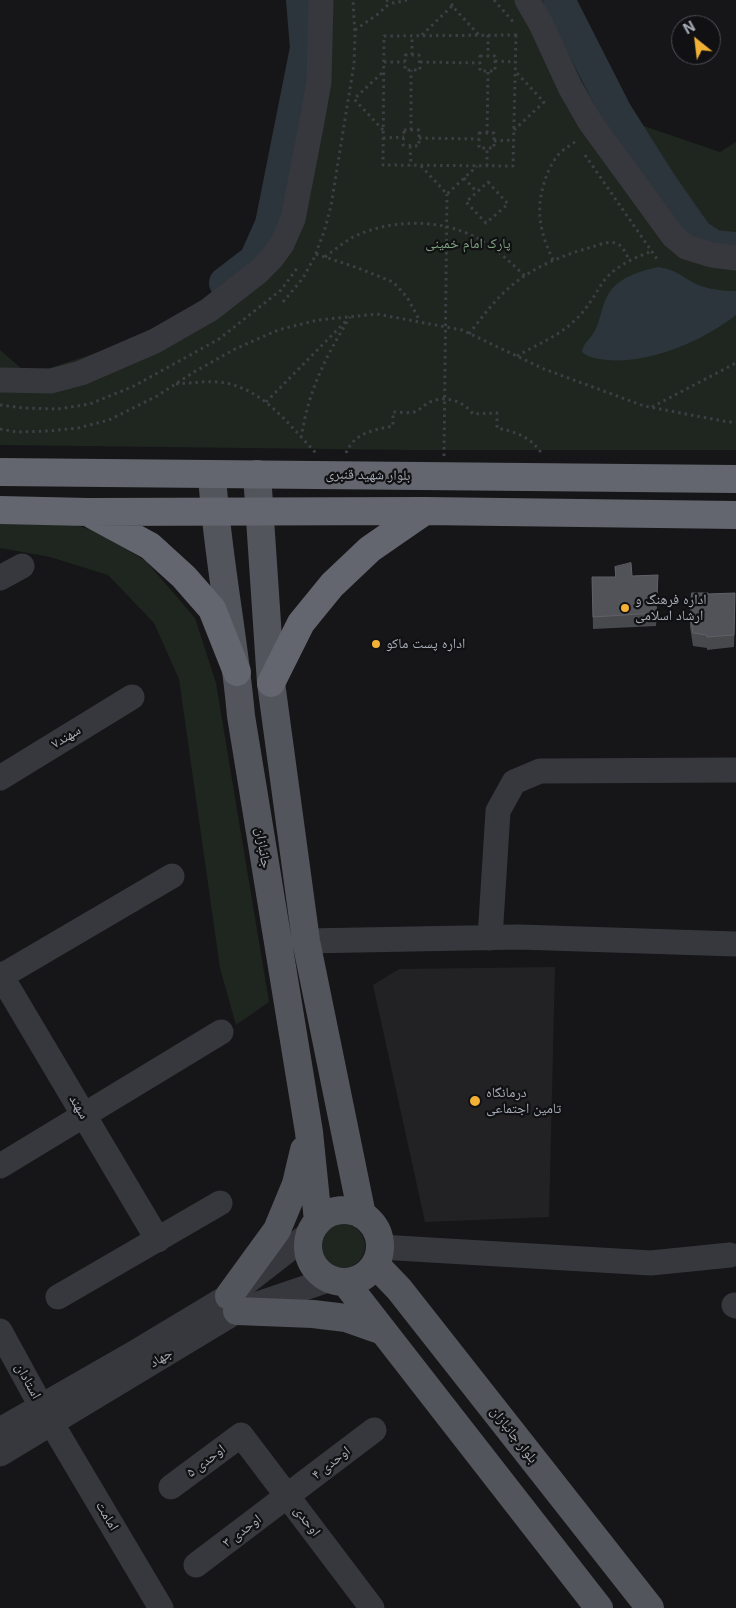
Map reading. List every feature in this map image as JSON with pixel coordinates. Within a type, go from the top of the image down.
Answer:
[{"type":"highway","name":"بلوار شهید قنبری","points":[[0,472],[736,479]]},
{"type":"highway","points":[[0,510],[88,512],[425,511],[736,515]]},
{"type":"highway","points":[[271,683],[301,624],[332,585],[370,549],[425,511]]},
{"type":"highway","points":[[88,512],[150,546],[184,577],[212,609],[237,672]]},
{"type":"main road","points":[[257,474],[271,683],[306,941],[362,1215]]},
{"type":"main road","name":"جانبازان","points":[[212,475],[214,512],[237,672],[241,716],[309,1132],[314,1227]]},
{"type":"main road","points":[[241,716],[253,706],[262,704],[275,715]]},
{"type":"main road","points":[[309,1132],[296,1184],[277,1230],[233,1303],[346,1318],[383,1332]]},
{"type":"main road","points":[[338,1280],[357,1279],[367,1273],[378,1256],[378,1234],[372,1223],[353,1211],[334,1211],[314,1227],[308,1242],[311,1260],[316,1268],[338,1280],[383,1332],[599,1608]]},
{"type":"main road","name":"بلوار جانبازان","points":[[378,1256],[399,1289],[650,1608]]},
{"type":"street","points":[[0,380],[50,381],[81,373],[155,341],[208,310],[258,272],[271,258],[282,244],[293,218],[319,82],[321,0]]},
{"type":"street","points":[[527,0],[541,24],[570,87],[590,122],[673,236],[686,247],[712,255],[736,258]]},
{"type":"street","points":[[0,578],[22,566]]},
{"type":"street","name":"سهند۷","points":[[0,778],[132,697]]},
{"type":"street","points":[[490,938],[498,811],[514,782],[540,771],[736,770]]},
{"type":"street","points":[[0,976],[172,876]]},
{"type":"street","points":[[306,941],[490,938],[736,944]]},
{"type":"street","name":"سهند","points":[[0,976],[158,1240]]},
{"type":"street","points":[[0,1166],[221,1032]]},
{"type":"street","points":[[58,1297],[220,1203]]},
{"type":"street","name":"جهاد","points":[[0,1454],[47,1415],[233,1303],[314,1227]]},
{"type":"street","points":[[378,1256],[651,1263],[730,1255]]},
{"type":"street","name":"جهاد","points":[[233,1303],[338,1280]]},
{"type":"street","name":"استادان","points":[[0,1331],[47,1415]]},
{"type":"street","name":"جهاد","points":[[0,1430],[47,1415]]},
{"type":"street","name":"امامت","points":[[47,1415],[161,1608]]},
{"type":"street","name":"اوحدی ۴","points":[[288,1496],[374,1430]]},
{"type":"street","name":"اوحدی","points":[[241,1435],[372,1608]]},
{"type":"street","name":"اوحدی ۵","points":[[171,1487],[241,1435]]},
{"type":"street","name":"اوحدی ۳","points":[[196,1565],[288,1496]]},
{"type":"path","points":[[282,302],[303,278],[316,254],[332,206],[354,64],[355,30],[353,0]]},
{"type":"path","points":[[386,0],[390,2],[407,0]]},
{"type":"path","points":[[452,0],[452,6],[479,35]]},
{"type":"path","points":[[355,30],[378,14],[390,2]]},
{"type":"path","points":[[422,36],[452,6]]},
{"type":"path","points":[[516,35],[513,166],[383,166],[384,36],[516,35],[520,32]]},
{"type":"path","points":[[488,35],[488,56]]},
{"type":"path","points":[[412,36],[412,55]]},
{"type":"path","points":[[404,55],[412,55],[420,55],[420,70],[405,70],[404,55]]},
{"type":"path","points":[[480,56],[488,56],[495,56],[495,71],[480,71],[480,56]]},
{"type":"path","points":[[495,61],[515,62]]},
{"type":"path","points":[[384,62],[404,62]]},
{"type":"path","points":[[420,62],[480,63]]},
{"type":"path","points":[[411,70],[411,130]]},
{"type":"path","points":[[354,99],[384,71]]},
{"type":"path","points":[[487,133],[488,71]]},
{"type":"path","points":[[515,71],[544,102]]},
{"type":"path","points":[[349,98],[354,99],[383,130]]},
{"type":"path","points":[[514,131],[544,102],[550,102]]},
{"type":"path","points":[[404,130],[419,130],[418,146],[403,146],[404,138],[404,130]]},
{"type":"path","points":[[479,132],[494,133],[494,148],[479,148],[479,139],[479,132]]},
{"type":"path","points":[[383,138],[404,138]]},
{"type":"path","points":[[419,138],[479,139]]},
{"type":"path","points":[[494,141],[514,140]]},
{"type":"path","points":[[553,260],[541,228],[540,194],[549,170],[559,154],[576,141]]},
{"type":"path","points":[[410,146],[411,166]]},
{"type":"path","points":[[487,148],[487,166]]},
{"type":"path","points":[[421,166],[447,194],[444,458]]},
{"type":"path","points":[[447,194],[477,166]]},
{"type":"path","points":[[464,178],[477,192]]},
{"type":"path","points":[[488,182],[508,204],[486,224],[466,202],[477,192],[488,182]]},
{"type":"path","points":[[325,257],[341,244],[377,229],[398,225],[437,224],[477,238],[498,251],[525,276]]},
{"type":"path","points":[[469,334],[498,298],[525,276],[553,260],[573,252],[613,242],[621,246],[630,260]]},
{"type":"path","points":[[517,356],[560,334],[588,306],[605,280],[630,260],[652,251]]},
{"type":"path","points":[[316,254],[393,282],[407,297],[420,321]]},
{"type":"path","points":[[0,428],[17,432],[78,428],[109,420],[157,396],[235,349],[278,330],[318,320],[377,314],[462,330],[580,383],[651,407],[736,422]]},
{"type":"path","points":[[266,402],[350,316]]},
{"type":"path","points":[[301,438],[309,398],[333,346],[350,316]]},
{"type":"path","points":[[651,407],[736,363]]},
{"type":"path","points":[[176,384],[209,382],[225,383],[244,388],[266,402],[318,456]]},
{"type":"path","points":[[345,456],[349,445],[366,432],[393,426],[393,412],[416,412],[431,401],[445,400],[461,403],[474,414],[497,413],[497,428],[523,435],[537,446],[543,457]]},
{"type":"shaded area","points":[[658,267],[676,272],[705,287],[736,291],[736,315],[723,325],[692,342],[658,354],[623,360],[607,360],[597,359],[582,352],[596,328],[606,299],[612,289],[630,276]]},
{"type":"shaded area","name":"درمانگاه تامین اجتماعی","points":[[555,967],[549,1217],[425,1222],[373,985],[399,969]]},
{"type":"green space","name":"پارک امام خمینی","points":[[304,0],[575,0],[635,123],[720,152],[736,142],[736,450],[410,450],[0,445],[0,350],[29,375],[174,327],[237,286],[283,149],[300,44]]},
{"type":"green space","points":[[0,520],[66,522],[95,531],[146,561],[195,618],[216,683],[269,1002],[236,1025],[220,968],[179,679],[154,623],[108,575],[50,557],[0,548]]},
{"type":"green space","points":[[339,1224],[347,1224],[359,1230],[365,1246],[359,1262],[347,1268],[339,1268],[327,1262],[321,1250],[321,1242],[327,1230]]},
{"type":"building","name":"اداره فرهنگ و ارشاد اسلامی","points":[[631,563],[632,576],[658,575],[656,613],[593,617],[592,577],[616,577],[615,567]]},
{"type":"building","points":[[692,593],[735,593],[734,635],[707,637],[707,635],[693,633],[690,615]]},
{"type":"waterway","points":[[225,283],[255,260],[271,224],[306,48],[302,0]]},
{"type":"waterway","points":[[559,0],[616,112],[662,185],[697,235],[714,246],[736,248]]},
{"type":"place","name":"اداره فرهنگ و ارشاد اسلامی","points":[[625,608]]},
{"type":"place","name":"اداره پست ماکو","points":[[376,644]]},
{"type":"place","name":"درمانگاه تامین اجتماعی","points":[[475,1101]]}]
